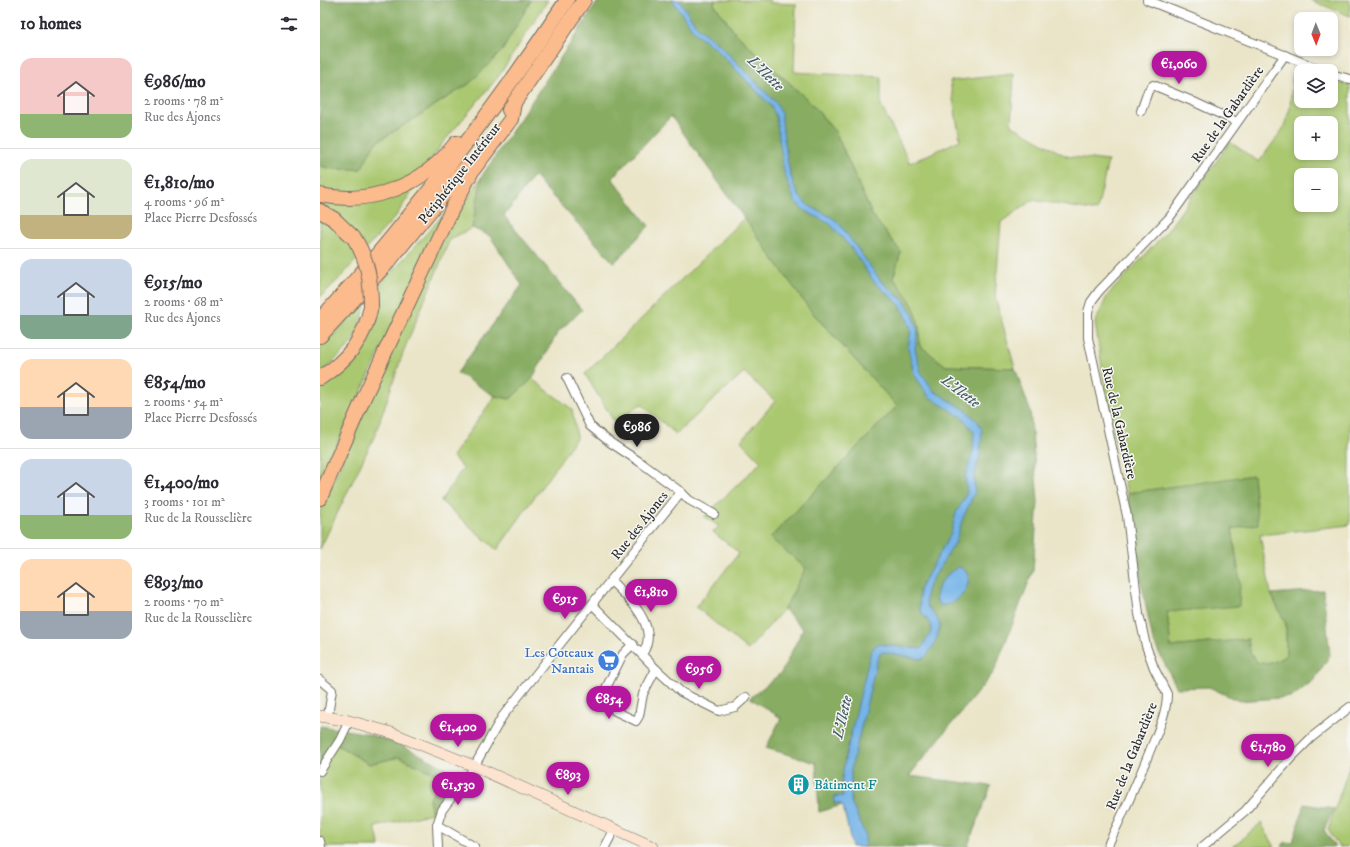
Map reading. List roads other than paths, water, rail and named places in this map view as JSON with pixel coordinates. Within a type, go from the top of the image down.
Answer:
[{"type":"highway","points":[[320,320],[424,199],[485,119],[567,0]]},
{"type":"highway","name":"Périphérique Intérieur","points":[[320,336],[389,261],[443,196],[514,103],[584,0]]},
{"type":"highway","points":[[320,498],[364,395],[454,206],[472,171],[511,119],[514,103]]},
{"type":"highway","points":[[320,195],[360,198],[399,189],[424,175],[452,149],[470,126],[485,119]]},
{"type":"highway","points":[[320,210],[334,219],[354,238],[364,257],[371,282],[371,306],[366,327],[356,346],[339,364],[320,378]]},
{"type":"highway","points":[[320,310],[330,298],[338,300]]},
{"type":"street","points":[[1147,0],[1306,64]]},
{"type":"street","name":"Rue de la Gabardière","points":[[1107,847],[1133,792],[1159,728],[1167,700],[1167,694],[1150,659],[1139,614],[1127,516],[1094,370],[1087,327],[1088,312],[1091,302],[1099,291],[1170,217],[1284,55]]},
{"type":"street","points":[[1338,76],[1350,79]]},
{"type":"street","points":[[1141,111],[1148,91],[1153,86],[1192,101],[1237,122]]},
{"type":"street","name":"Rue des Ajoncs","points":[[567,378],[590,426],[611,443],[681,492],[689,500],[714,514]]},
{"type":"street","name":"Rue des Ajoncs","points":[[437,825],[442,810],[474,766],[502,717],[612,581],[681,492]]},
{"type":"street","points":[[612,581],[623,592],[646,624],[648,636],[646,649],[642,654]]},
{"type":"street","points":[[592,604],[656,669],[681,692],[719,711],[735,707],[746,697]]},
{"type":"street","points":[[633,644],[623,654],[605,690],[615,711],[636,721],[639,716],[643,694],[656,669]]},
{"type":"street","points":[[320,680],[332,690],[324,716],[349,721],[392,733],[474,766],[653,847]]},
{"type":"street","points":[[1202,847],[1245,811],[1291,758],[1312,737],[1350,708]]},
{"type":"street","points":[[320,771],[340,740],[349,721]]},
{"type":"street","points":[[437,825],[438,847]]},
{"type":"street","points":[[437,825],[475,847]]},
{"type":"street","points":[[605,847],[614,830]]},
{"type":"street","points":[[320,841],[321,847]]},
{"type":"water","points":[[672,0],[679,0],[699,29],[720,45],[777,104],[782,117],[791,175],[797,192],[810,206],[830,216],[839,223],[881,281],[904,301],[913,314],[918,331],[915,349],[921,372],[934,391],[966,410],[979,423],[982,431],[980,455],[974,478],[975,492],[963,518],[955,543],[929,585],[926,595],[926,605],[937,618],[940,625],[934,644],[922,659],[883,652],[880,654],[877,661],[851,769],[851,802],[865,834],[865,847],[852,847],[843,806],[839,803],[834,804],[835,796],[843,796],[841,785],[845,758],[871,651],[877,644],[921,649],[931,632],[931,625],[920,610],[919,590],[951,533],[956,513],[967,492],[965,476],[973,451],[974,432],[963,418],[929,397],[914,374],[908,347],[911,330],[905,314],[899,304],[874,282],[851,248],[830,224],[805,211],[795,202],[784,172],[776,117],[771,106],[716,49],[695,33]]},
{"type":"water","points":[[959,567],[965,571],[968,576],[968,583],[965,590],[954,602],[947,605],[939,605],[936,594],[941,583],[949,573]]},
{"type":"place","name":"Les Coteaux Nantais","points":[[609,660]]},
{"type":"place","name":"Bâtiment F","points":[[798,784]]},
{"type":"water label","name":"L'Ilette","points":[[766,73]]},
{"type":"water label","name":"L'Ilette","points":[[961,391]]},
{"type":"water label","name":"L'Ilette","points":[[842,717]]}]
